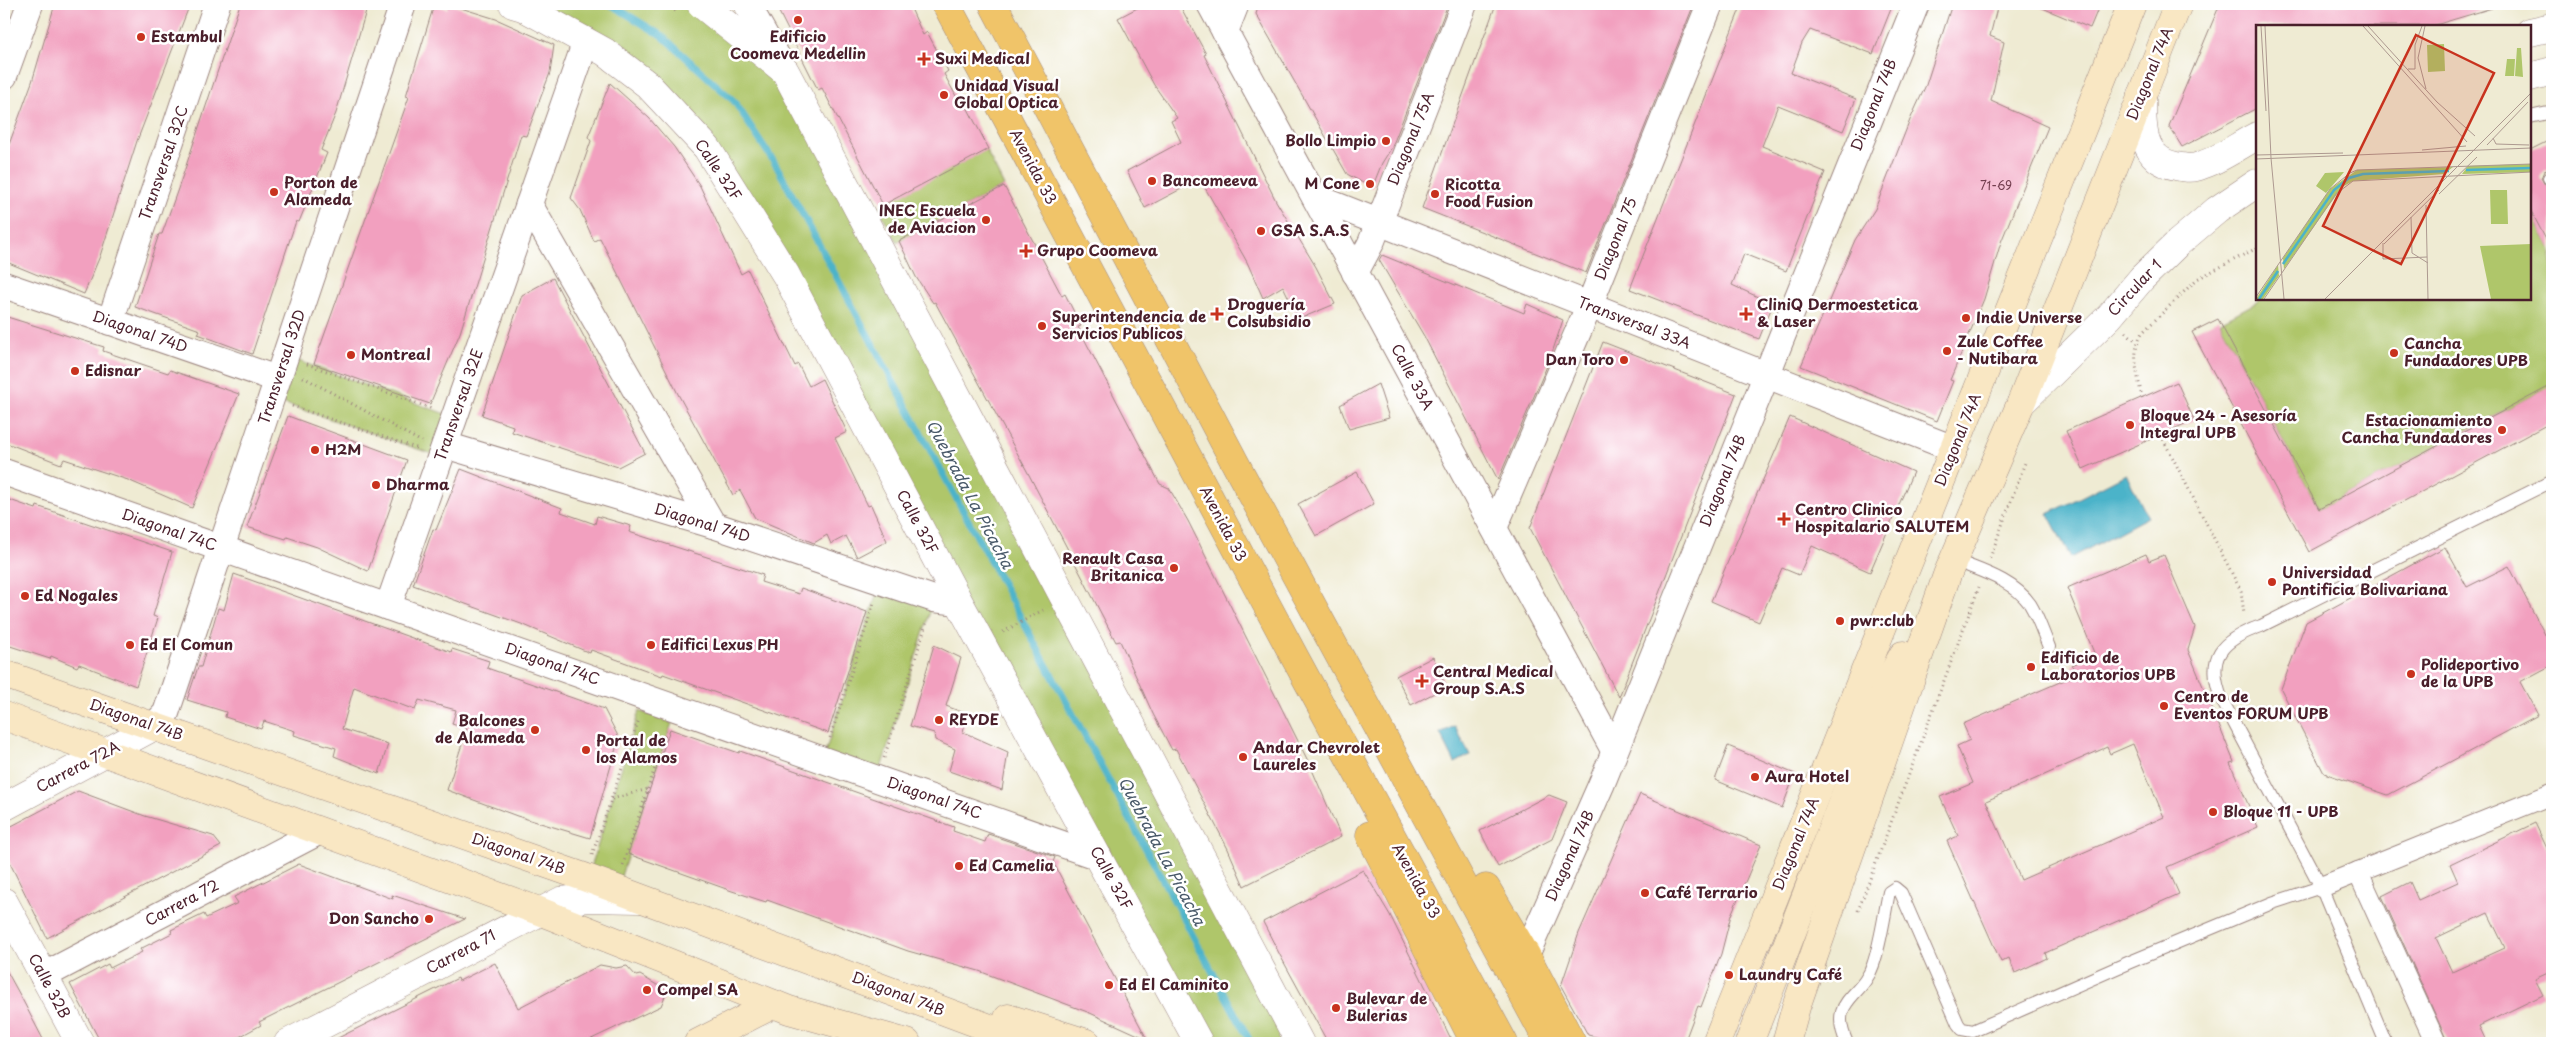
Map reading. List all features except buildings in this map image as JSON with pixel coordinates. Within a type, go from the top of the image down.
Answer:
[{"type":"main road","name":"Avenida 33","points":[[946,4],[1294,656],[1504,1043]]},
{"type":"main road","points":[[993,4],[1242,476],[1549,1043]]},
{"type":"main road","name":"Diagonal 74A","points":[[1716,1043],[2132,4]]},
{"type":"main road","name":"Diagonal 74A","points":[[1788,1040],[1950,567],[2021,403],[2178,4]]},
{"type":"main road","points":[[1749,1043],[1890,679],[1950,567]]},
{"type":"main road","points":[[1294,656],[1357,809],[1475,1043]]},
{"type":"main road","name":"Diagonal 74B","points":[[4,674],[644,899],[1030,1043]]},
{"type":"main road","points":[[1351,675],[1428,790],[1526,956],[1572,1043]]},
{"type":"main road","points":[[4,716],[539,911],[870,1043]]},
{"type":"main road","points":[[728,930],[1088,1043]]},
{"type":"main road","points":[[698,1043],[781,1007],[907,1043]]},
{"type":"street","points":[[4,76],[30,4]]},
{"type":"street","name":"Transversal 32C","points":[[110,322],[217,4]]},
{"type":"street","name":"Transversal 32D","points":[[153,727],[166,713],[403,4]]},
{"type":"street","name":"Calle 32F","points":[[513,4],[605,52],[648,85],[707,148],[786,275],[946,600],[1099,857],[1199,1043]]},
{"type":"street","points":[[747,4],[785,71],[1300,1043]]},
{"type":"street","name":"Calle 33A","points":[[1210,4],[1614,750]]},
{"type":"street","points":[[1225,32],[1236,4]]},
{"type":"street","name":"Diagonal 75A","points":[[1355,273],[1371,243],[1464,4]]},
{"type":"street","name":"Diagonal 75","points":[[1494,528],[1589,306],[1710,4]]},
{"type":"street","name":"Diagonal 74B","points":[[1526,956],[1602,783],[1916,4]]},
{"type":"street","points":[[691,10],[785,71]]},
{"type":"street","points":[[2531,32],[2552,28]]},
{"type":"street","name":"Transversal 32E","points":[[388,607],[586,41]]},
{"type":"street","points":[[2531,77],[2552,71]]},
{"type":"street","points":[[2142,92],[2142,129],[2149,151],[2166,165],[2188,169],[2204,165],[2256,137]]},
{"type":"street","name":"Circular 1","points":[[2021,403],[2108,317],[2142,278],[2178,243],[2217,210],[2256,184]]},
{"type":"street","name":"Transversal 33A","points":[[1315,197],[1954,449]]},
{"type":"street","points":[[529,204],[713,525]]},
{"type":"street","name":"Diagonal 74D","points":[[4,285],[110,322],[279,376]]},
{"type":"street","name":"Diagonal 74D","points":[[443,451],[713,525],[881,581],[946,600]]},
{"type":"street","name":"Diagonal 74C","points":[[4,472],[1099,857]]},
{"type":"street","name":"Carrera 72A","points":[[4,807],[153,727]]},
{"type":"street","points":[[2321,887],[2552,794]]},
{"type":"street","name":"Carrera 72","points":[[44,976],[320,831]]},
{"type":"street","points":[[2358,872],[2436,1043]]},
{"type":"street","name":"Carrera 71","points":[[288,1043],[561,901],[573,899],[644,899]]},
{"type":"street","name":"Calle 32B","points":[[4,902],[80,1043]]},
{"type":"lane","points":[[2531,117],[2552,113]]},
{"type":"lane","points":[[2385,1043],[2321,887],[2215,683],[2215,669],[2218,656],[2224,646],[2238,634],[2261,626],[2552,481]]},
{"type":"lane","points":[[1950,567],[1984,572],[2012,586],[2022,594],[2033,610],[2049,647]]},
{"type":"lane","points":[[1847,1043],[1842,1031],[1841,1013],[1847,999],[1871,971],[1890,892],[1895,888],[1901,893],[1958,1024],[1962,1029],[1973,1031],[2147,954],[2272,903],[2321,887]]},
{"type":"path","points":[[667,4],[691,10]]},
{"type":"path","points":[[2142,398],[2134,354],[2142,333],[2197,279],[2256,249]]},
{"type":"path","points":[[279,376],[454,417]]},
{"type":"path","points":[[279,376],[309,380],[413,438],[443,451]]},
{"type":"path","points":[[279,376],[443,451]]},
{"type":"path","points":[[2161,435],[2241,590],[2244,617],[2238,634]]},
{"type":"path","points":[[1856,916],[2029,451]]},
{"type":"path","points":[[823,759],[881,581]]},
{"type":"path","points":[[878,778],[946,600]]},
{"type":"path","points":[[1000,634],[1043,610]]},
{"type":"path","points":[[589,863],[646,697]]},
{"type":"path","points":[[623,867],[675,707]]},
{"type":"path","points":[[611,799],[648,789]]},
{"type":"green space","points":[[513,4],[701,4],[785,71],[1300,1043],[1202,1043],[786,275],[648,85]]},
{"type":"green space","points":[[986,150],[1004,186],[897,242],[878,207]]},
{"type":"green space","name":"Cancha Fundadores UPB","points":[[2531,211],[2552,251],[2552,385],[2319,509],[2220,322],[2261,300],[2531,300]]},
{"type":"green space","points":[[285,356],[454,417],[441,457],[271,399]]},
{"type":"green space","points":[[881,581],[934,599],[878,778],[823,759]]},
{"type":"green space","points":[[639,711],[672,723],[618,885],[589,874]]},
{"type":"water","points":[[2126,474],[2148,517],[2071,558],[2048,514]]},
{"type":"water","points":[[1455,726],[1470,755],[1455,763],[1440,733]]},
{"type":"waterway","name":"Quebrada La Picacha","points":[[610,4],[661,35],[734,101],[776,165],[1251,1043]]},
{"type":"place","name":"Edificio Coomeva Medellin","points":[[798,20]]},
{"type":"place","name":"Estambul","points":[[141,37]]},
{"type":"place","name":"Suxi Medical","points":[[924,59]]},
{"type":"place","name":"Unidad Visual Global Optica","points":[[944,95]]},
{"type":"place","name":"Bollo Limpio","points":[[1386,141]]},
{"type":"place","name":"Bancomeeva","points":[[1152,181]]},
{"type":"place","name":"M Cone","points":[[1370,184]]},
{"type":"place","name":"Porton de Alameda","points":[[274,192]]},
{"type":"place","name":"Ricotta Food Fusion","points":[[1435,194]]},
{"type":"place","name":"INEC Escuela de Aviacion","points":[[986,220]]},
{"type":"place","name":"GSA S.A.S","points":[[1261,231]]},
{"type":"place","name":"Grupo Coomeva","points":[[1026,251]]},
{"type":"place","name":"Droguería Colsubsidio","points":[[1217,314]]},
{"type":"place","name":"CliniQ Dermoestetica & Laser","points":[[1746,314]]},
{"type":"place","name":"Indie Universe","points":[[1966,318]]},
{"type":"place","name":"Superintendencia de Servicios Publicos","points":[[1042,326]]},
{"type":"place","name":"Zule Coffee - Nutibara","points":[[1947,351]]},
{"type":"place","name":"Cancha Fundadores UPB","points":[[2394,353]]},
{"type":"place","name":"Montreal","points":[[351,355]]},
{"type":"place","name":"Dan Toro","points":[[1624,360]]},
{"type":"place","name":"Edisnar","points":[[75,371]]},
{"type":"place","name":"Bloque 24 - Asesoría Integral UPB","points":[[2130,425]]},
{"type":"place","name":"Estacionamiento Cancha Fundadores","points":[[2502,430]]},
{"type":"place","name":"H2M","points":[[315,450]]},
{"type":"place","name":"Dharma","points":[[376,485]]},
{"type":"place","name":"Centro Clinico Hospitalario SALUTEM","points":[[1784,519]]},
{"type":"place","name":"Renault Casa Britanica","points":[[1174,568]]},
{"type":"place","name":"Universidad Pontificia Bolivariana","points":[[2272,582]]},
{"type":"place","name":"Ed Nogales","points":[[25,596]]},
{"type":"place","name":"pwr:club","points":[[1840,621]]},
{"type":"place","name":"Ed El Comun","points":[[130,645]]},
{"type":"place","name":"Edifici Lexus PH","points":[[651,645]]},
{"type":"place","name":"Edificio de Laboratorios UPB","points":[[2031,667]]},
{"type":"place","name":"Polideportivo de la UPB","points":[[2411,674]]},
{"type":"place","name":"Central Medical Group S.A.S","points":[[1422,681]]},
{"type":"place","name":"Centro de Eventos FORUM UPB","points":[[2164,706]]},
{"type":"place","name":"REYDE","points":[[939,720]]},
{"type":"place","name":"Balcones de Alameda","points":[[535,730]]},
{"type":"place","name":"Portal de los Alamos","points":[[586,750]]},
{"type":"place","name":"Andar Chevrolet Laureles","points":[[1243,757]]},
{"type":"place","name":"Aura Hotel","points":[[1755,777]]},
{"type":"place","name":"Bloque 11 - UPB","points":[[2213,812]]},
{"type":"place","name":"Ed Camelia","points":[[959,866]]},
{"type":"place","name":"Café Terrario","points":[[1645,893]]},
{"type":"place","name":"Don Sancho","points":[[429,919]]},
{"type":"place","name":"Laundry Café","points":[[1729,975]]},
{"type":"place","name":"Ed El Caminito","points":[[1109,985]]},
{"type":"place","name":"Compel SA","points":[[647,990]]},
{"type":"place","name":"Bulevar de Bulerias","points":[[1336,1008]]}]
